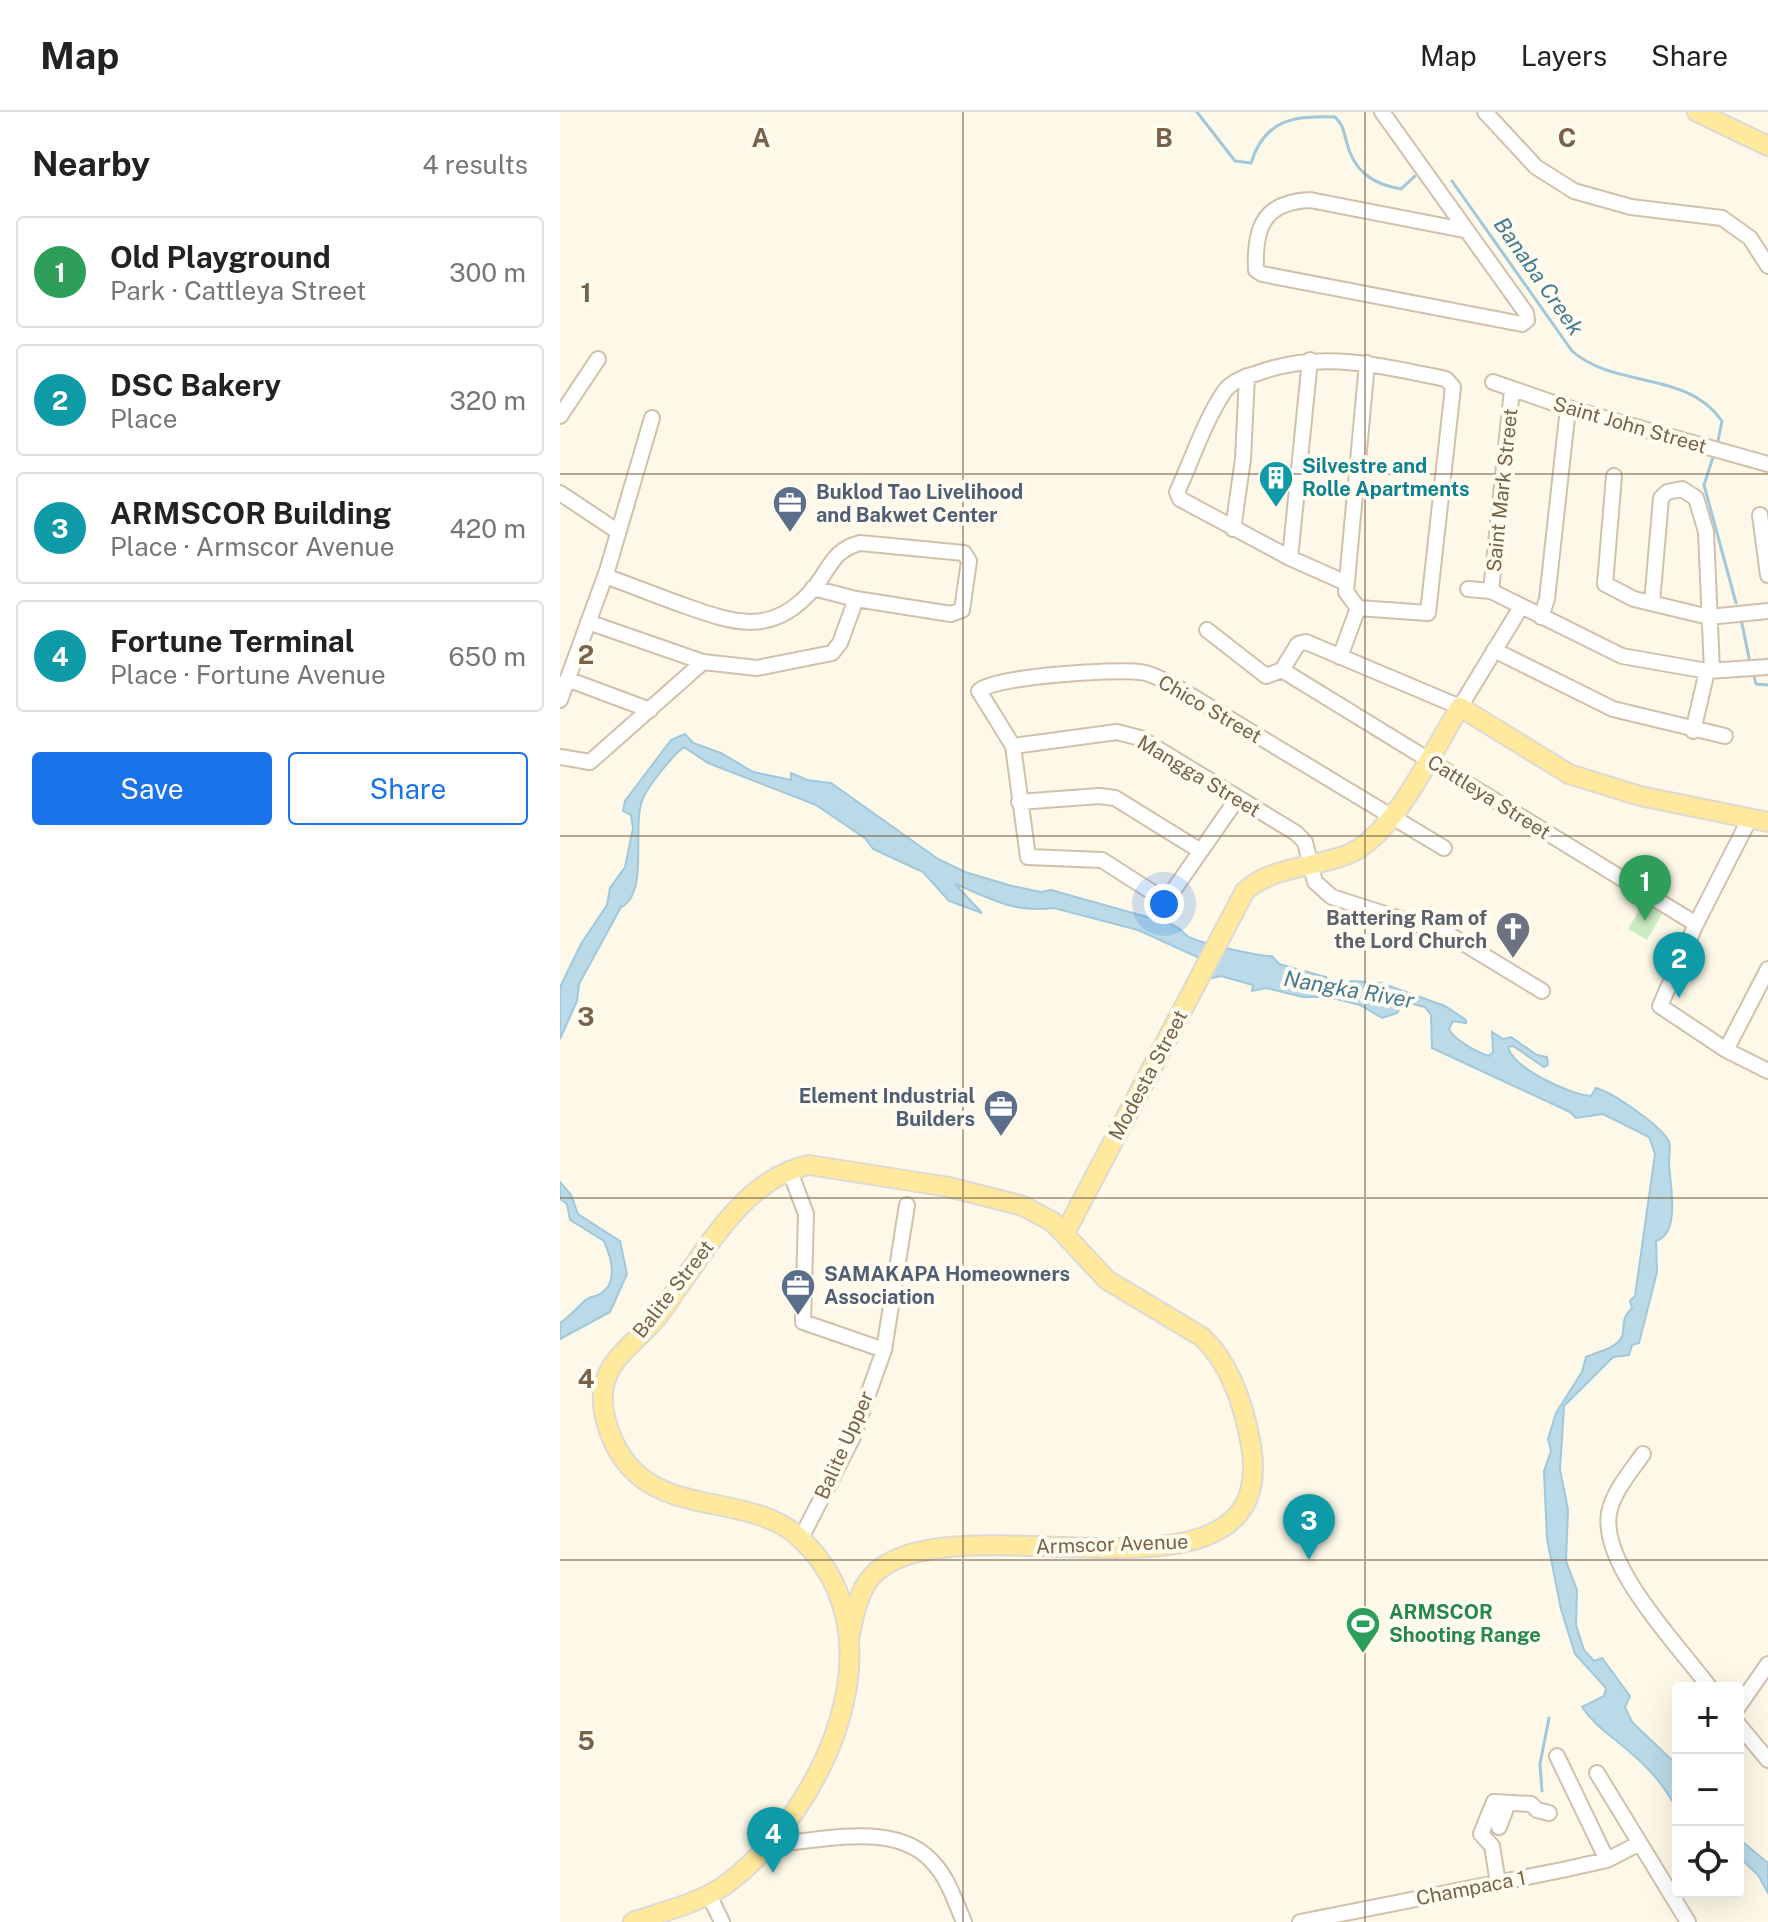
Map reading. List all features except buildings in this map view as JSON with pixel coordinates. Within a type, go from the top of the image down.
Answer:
[{"type":"main road","points":[[1697,112],[1768,146]]},
{"type":"main road","points":[[1460,707],[1569,774],[1640,796],[1759,820]]},
{"type":"main road","name":"Modesta Street","points":[[1065,1233],[1230,917],[1252,884],[1360,848],[1391,819],[1460,707]]},
{"type":"main road","points":[[789,1169],[809,1165],[982,1194],[1037,1212],[1065,1233]]},
{"type":"main road","name":"Balite Street","points":[[789,1169],[737,1209],[717,1232],[656,1318],[609,1368],[603,1401],[613,1439],[637,1476],[673,1494],[768,1520],[789,1528],[801,1538],[832,1585],[850,1634]]},
{"type":"main road","name":"Armscor Avenue","points":[[850,1634],[859,1601],[871,1577],[905,1556],[963,1548],[1152,1547],[1191,1543],[1218,1533],[1244,1505],[1252,1480],[1250,1441],[1232,1379],[1219,1356],[1202,1337],[1107,1280],[1065,1233]]},
{"type":"main road","points":[[633,1922],[709,1895],[731,1880],[769,1844],[802,1801],[826,1758],[848,1679],[850,1634]]},
{"type":"street","points":[[1382,112],[1526,313],[1527,320],[1522,324],[1262,274],[1256,270],[1263,221],[1280,204],[1291,201],[1310,200],[1464,230]]},
{"type":"street","points":[[1485,112],[1536,167],[1574,191],[1631,207],[1722,218],[1750,238],[1768,266]]},
{"type":"street","points":[[560,416],[598,359]]},
{"type":"street","points":[[1344,582],[1233,529],[1180,499],[1177,492],[1224,393],[1247,376],[1282,363],[1310,360],[1367,363],[1446,379],[1453,387],[1430,611],[1423,614],[1358,608],[1348,596],[1344,582],[1367,363]]},
{"type":"street","points":[[1290,558],[1310,360]]},
{"type":"street","points":[[1233,529],[1243,459],[1247,376]]},
{"type":"street","name":"Saint John Street","points":[[1493,382],[1568,408],[1768,464]]},
{"type":"street","name":"Saint Mark Street","points":[[1491,591],[1512,390]]},
{"type":"street","points":[[1541,617],[1547,599],[1568,408]]},
{"type":"street","points":[[560,700],[605,576],[652,418]]},
{"type":"street","points":[[1614,476],[1605,584],[1634,599],[1709,617],[1768,611]]},
{"type":"street","points":[[1652,603],[1661,498],[1673,489],[1689,492],[1696,498],[1706,532],[1710,671],[1693,731]]},
{"type":"street","points":[[560,493],[617,531]]},
{"type":"street","points":[[1760,515],[1768,575]]},
{"type":"street","points":[[605,576],[739,623],[778,617],[813,588],[835,554],[860,543],[967,555],[969,575],[962,610],[957,613],[856,599],[813,588]]},
{"type":"street","points":[[1468,589],[1491,591],[1622,656],[1710,671],[1768,667]]},
{"type":"street","points":[[588,622],[703,662],[757,668],[832,653],[840,643],[856,599]]},
{"type":"street","points":[[1282,670],[1301,642],[1460,707],[1521,607]]},
{"type":"street","points":[[1340,657],[1358,608]]},
{"type":"street","name":"Cattleya Street","points":[[1207,630],[1266,676],[1282,670],[1696,924]]},
{"type":"street","points":[[1494,650],[1613,709],[1693,731],[1725,736]]},
{"type":"street","points":[[560,757],[590,762],[703,662]]},
{"type":"street","name":"Chico Street","points":[[1013,746],[981,697],[983,687],[1069,673],[1144,672],[1175,686],[1391,819]]},
{"type":"street","points":[[567,679],[650,710]]},
{"type":"street","name":"Mangga Street","points":[[1013,746],[1106,733],[1127,734],[1296,833],[1305,842],[1315,882],[1332,897],[1450,935],[1542,991]]},
{"type":"street","points":[[1013,746],[1028,857],[1102,860],[1161,900],[1171,898],[1199,850],[1237,799]]},
{"type":"street","points":[[1019,802],[1099,796],[1115,798],[1199,850]]},
{"type":"street","points":[[1391,819],[1444,848]]},
{"type":"street","points":[[1759,820],[1696,924],[1660,1006],[1726,1050],[1768,1071]]},
{"type":"street","points":[[1726,1050],[1768,969]]},
{"type":"street","points":[[789,1169],[806,1214],[803,1322],[884,1350]]},
{"type":"street","name":"Balite Upper","points":[[801,1538],[852,1439],[884,1350],[907,1205]]},
{"type":"street","points":[[1643,1454],[1611,1503],[1610,1543],[1658,1622],[1705,1682]]},
{"type":"street","points":[[1744,1698],[1768,1664]]},
{"type":"street","points":[[1744,1731],[1768,1760]]},
{"type":"street","points":[[1557,1756],[1607,1860]]},
{"type":"street","points":[[1597,1773],[1688,1922]]},
{"type":"street","points":[[1498,1883],[1492,1846],[1481,1834],[1494,1802],[1531,1804],[1537,1810],[1549,1813]]},
{"type":"street","points":[[1499,1827],[1508,1803]]},
{"type":"street","points":[[769,1844],[805,1843],[850,1834],[903,1843],[931,1859],[939,1869],[964,1922]]},
{"type":"street","name":"Champaca 1","points":[[1300,1922],[1607,1860],[1638,1844]]},
{"type":"street","points":[[709,1895],[722,1922]]},
{"type":"green space","points":[[1644,902],[1663,912],[1647,940],[1628,929]]},
{"type":"water","name":"Nangka River","points":[[685,734],[693,743],[721,753],[753,772],[791,780],[791,773],[807,780],[831,783],[938,859],[965,872],[1012,886],[1041,892],[1051,890],[1165,922],[1191,938],[1242,952],[1272,956],[1279,964],[1326,977],[1331,986],[1340,987],[1351,981],[1381,983],[1445,1006],[1466,1020],[1466,1023],[1453,1021],[1449,1029],[1473,1049],[1489,1056],[1493,1052],[1492,1032],[1503,1039],[1511,1037],[1537,1055],[1547,1057],[1548,1065],[1544,1067],[1513,1046],[1508,1047],[1520,1064],[1531,1072],[1581,1094],[1591,1096],[1596,1088],[1603,1091],[1636,1111],[1665,1136],[1670,1147],[1672,1217],[1664,1236],[1656,1241],[1657,1272],[1639,1343],[1632,1345],[1629,1355],[1613,1357],[1564,1406],[1560,1470],[1568,1509],[1566,1561],[1577,1590],[1576,1625],[1584,1650],[1594,1661],[1602,1658],[1630,1696],[1625,1707],[1632,1722],[1672,1760],[1672,1801],[1639,1760],[1582,1707],[1604,1696],[1606,1688],[1575,1654],[1561,1609],[1547,1539],[1544,1471],[1551,1451],[1548,1439],[1556,1413],[1582,1372],[1586,1357],[1618,1342],[1625,1318],[1632,1308],[1630,1301],[1635,1296],[1655,1154],[1649,1137],[1603,1114],[1576,1118],[1570,1112],[1432,1048],[1431,1015],[1425,1007],[1404,1002],[1397,1013],[1382,1018],[1360,1005],[1329,997],[1303,997],[1266,988],[1252,991],[1253,985],[1221,976],[1212,978],[1212,967],[1204,960],[1138,930],[1054,908],[1014,907],[955,884],[982,913],[949,901],[923,872],[873,849],[866,839],[816,805],[708,763],[684,747],[661,772],[642,801],[635,889],[630,900],[621,907],[579,984],[577,1001],[560,1039],[560,987],[581,944],[607,905],[610,888],[625,867],[633,828],[631,815],[623,811],[625,801],[671,740]]},
{"type":"water","points":[[560,1182],[571,1195],[578,1214],[620,1241],[627,1274],[610,1312],[560,1339],[560,1323],[587,1299],[606,1289],[612,1269],[604,1241],[570,1220],[567,1204],[560,1199]]},
{"type":"water","points":[[1744,1843],[1768,1863],[1768,1893],[1758,1875],[1744,1862]]},
{"type":"waterway","name":"Banaba Creek","points":[[1197,112],[1235,161],[1251,163],[1264,137],[1282,123],[1335,117],[1340,122],[1353,160],[1365,174],[1381,184],[1401,189],[1415,176]]},
{"type":"waterway","name":"Banaba Creek","points":[[1452,181],[1572,351],[1589,363],[1609,371],[1690,394],[1707,405],[1722,421],[1718,441]]},
{"type":"waterway","name":"Banaba Creek","points":[[1713,457],[1704,485],[1736,603]]},
{"type":"waterway","name":"Banaba Creek","points":[[1741,619],[1749,658]]},
{"type":"waterway","name":"Banaba Creek","points":[[1754,676],[1756,684],[1768,685]]},
{"type":"waterway","points":[[1542,1791],[1540,1764],[1549,1718]]},
{"type":"place","name":"Silvestre and Rolle Apartments","points":[[1276,509]]},
{"type":"place","name":"Buklod Tao Livelihood and Bakwet Center","points":[[790,534]]},
{"type":"place","name":"Old Playground","points":[[1645,921]]},
{"type":"place","name":"Battering Ram of the Lord Church","points":[[1513,960]]},
{"type":"place","name":"DSC Bakery","points":[[1679,998]]},
{"type":"place","name":"Element Industrial Builders","points":[[1001,1138]]},
{"type":"place","name":"SAMAKAPA Homeowners Association","points":[[798,1317]]},
{"type":"place","name":"ARMSCOR Building","points":[[1309,1560]]},
{"type":"place","name":"ARMSCOR Shooting Range","points":[[1363,1655]]},
{"type":"place","name":"Fortune Terminal","points":[[773,1873]]}]
